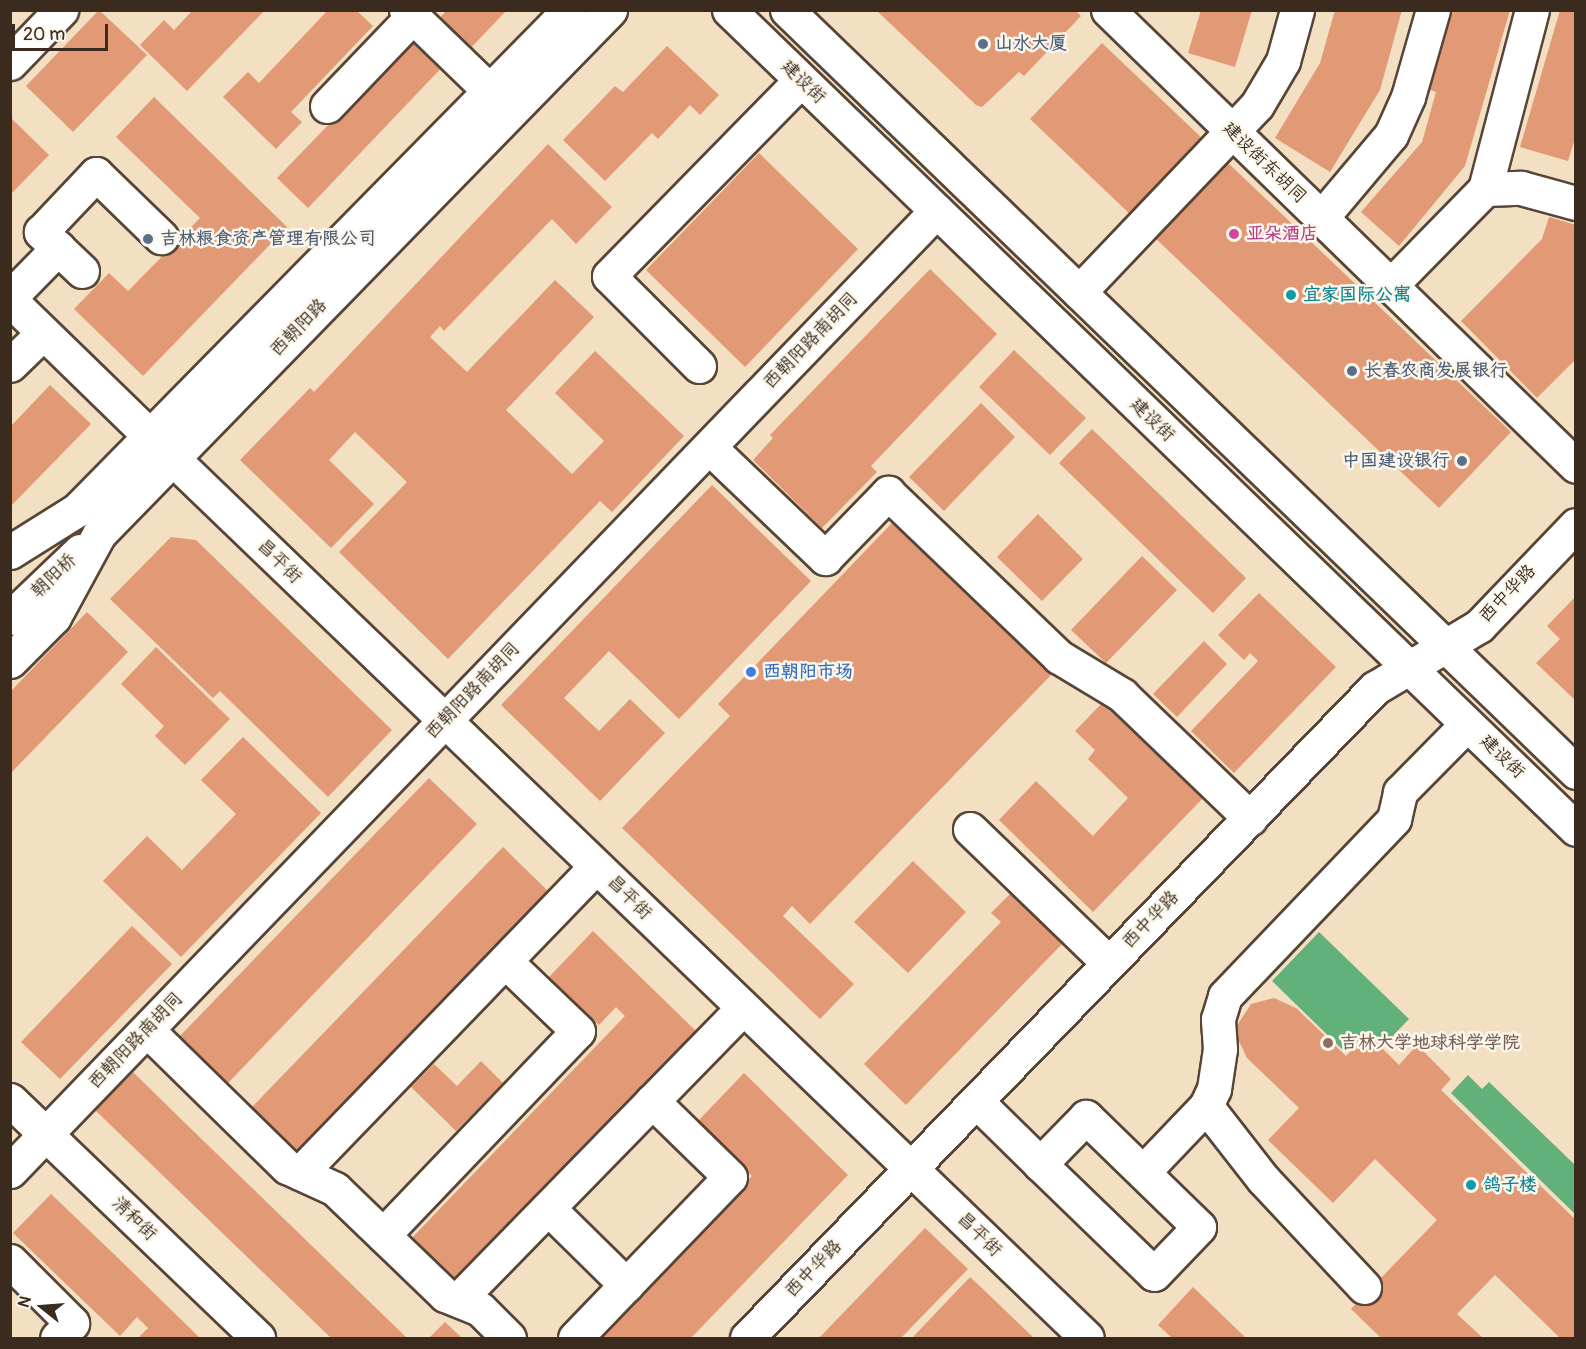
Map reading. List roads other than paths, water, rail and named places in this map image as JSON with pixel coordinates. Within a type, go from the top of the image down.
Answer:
[{"type":"street","points":[[10,63],[61,10]]},
{"type":"street","name":"西朝阳路","points":[[10,661],[54,617],[99,534],[161,448],[490,91],[569,10]]},
{"type":"street","name":"西朝阳路","points":[[10,552],[77,510],[161,448],[610,10]]},
{"type":"street","name":"建设街","points":[[729,10],[1575,829]]},
{"type":"street","points":[[787,10],[1575,772]]},
{"type":"street","name":"建设街东胡同","points":[[1108,10],[1575,466]]},
{"type":"street","points":[[1079,292],[1233,132],[1272,84],[1297,10]]},
{"type":"street","points":[[1321,218],[1391,135],[1408,97],[1433,10]]},
{"type":"street","points":[[1390,286],[1485,189],[1532,10]]},
{"type":"street","points":[[327,106],[409,14],[490,91]]},
{"type":"street","points":[[699,366],[609,276],[801,81]]},
{"type":"street","points":[[82,271],[41,231],[96,174],[161,237]]},
{"type":"street","points":[[1485,189],[1521,188],[1575,203]]},
{"type":"street","name":"西朝阳路南胡同","points":[[10,1172],[936,211]]},
{"type":"street","points":[[10,299],[58,248]]},
{"type":"street","name":"昌平街","points":[[10,299],[161,448],[1087,1338]]},
{"type":"street","points":[[10,365],[43,333]]},
{"type":"street","points":[[709,447],[825,558],[888,493],[1059,657],[1122,695],[1250,818]]},
{"type":"street","name":"朝阳桥","points":[[10,589],[77,510]]},
{"type":"street","name":"西中华路","points":[[747,1338],[1375,688],[1479,626],[1575,525]]},
{"type":"street","name":"朝阳桥","points":[[10,618],[99,534]]},
{"type":"street","points":[[1143,1172],[1206,1106],[1217,1071],[1218,1019],[1226,996],[1394,819],[1400,792],[1467,723]]},
{"type":"street","points":[[970,829],[1109,963]]},
{"type":"street","points":[[300,1173],[596,867]]},
{"type":"street","points":[[383,1235],[578,1031],[505,961]]},
{"type":"street","points":[[458,1300],[742,1008]]},
{"type":"street","points":[[147,1030],[287,1167],[335,1189],[445,1295],[480,1309],[510,1338]]},
{"type":"street","name":"清和街","points":[[10,1100],[258,1338]]},
{"type":"street","points":[[575,1338],[730,1177],[652,1101]]},
{"type":"street","points":[[976,1101],[1040,1164],[1154,1274],[1199,1227],[1086,1117],[1040,1164]]},
{"type":"street","points":[[1206,1106],[1263,1179],[1364,1287]]},
{"type":"street","points":[[548,1208],[626,1285]]},
{"type":"street","points":[[10,1261],[72,1323],[57,1338]]},
{"type":"place","name":"山水大厦","points":[[983,44]]},
{"type":"place","name":"亚朵酒店","points":[[1234,234]]},
{"type":"place","name":"吉林粮食资产管理有限公司","points":[[148,239]]},
{"type":"place","name":"宜家国际公寓","points":[[1291,295]]},
{"type":"place","name":"长春农商发展银行","points":[[1352,371]]},
{"type":"place","name":"中国建设银行","points":[[1462,461]]},
{"type":"place","name":"西朝阳市场","points":[[751,672]]},
{"type":"place","name":"吉林大学地球科学学院","points":[[1328,1043]]},
{"type":"place","name":"鸽子楼","points":[[1471,1185]]}]
